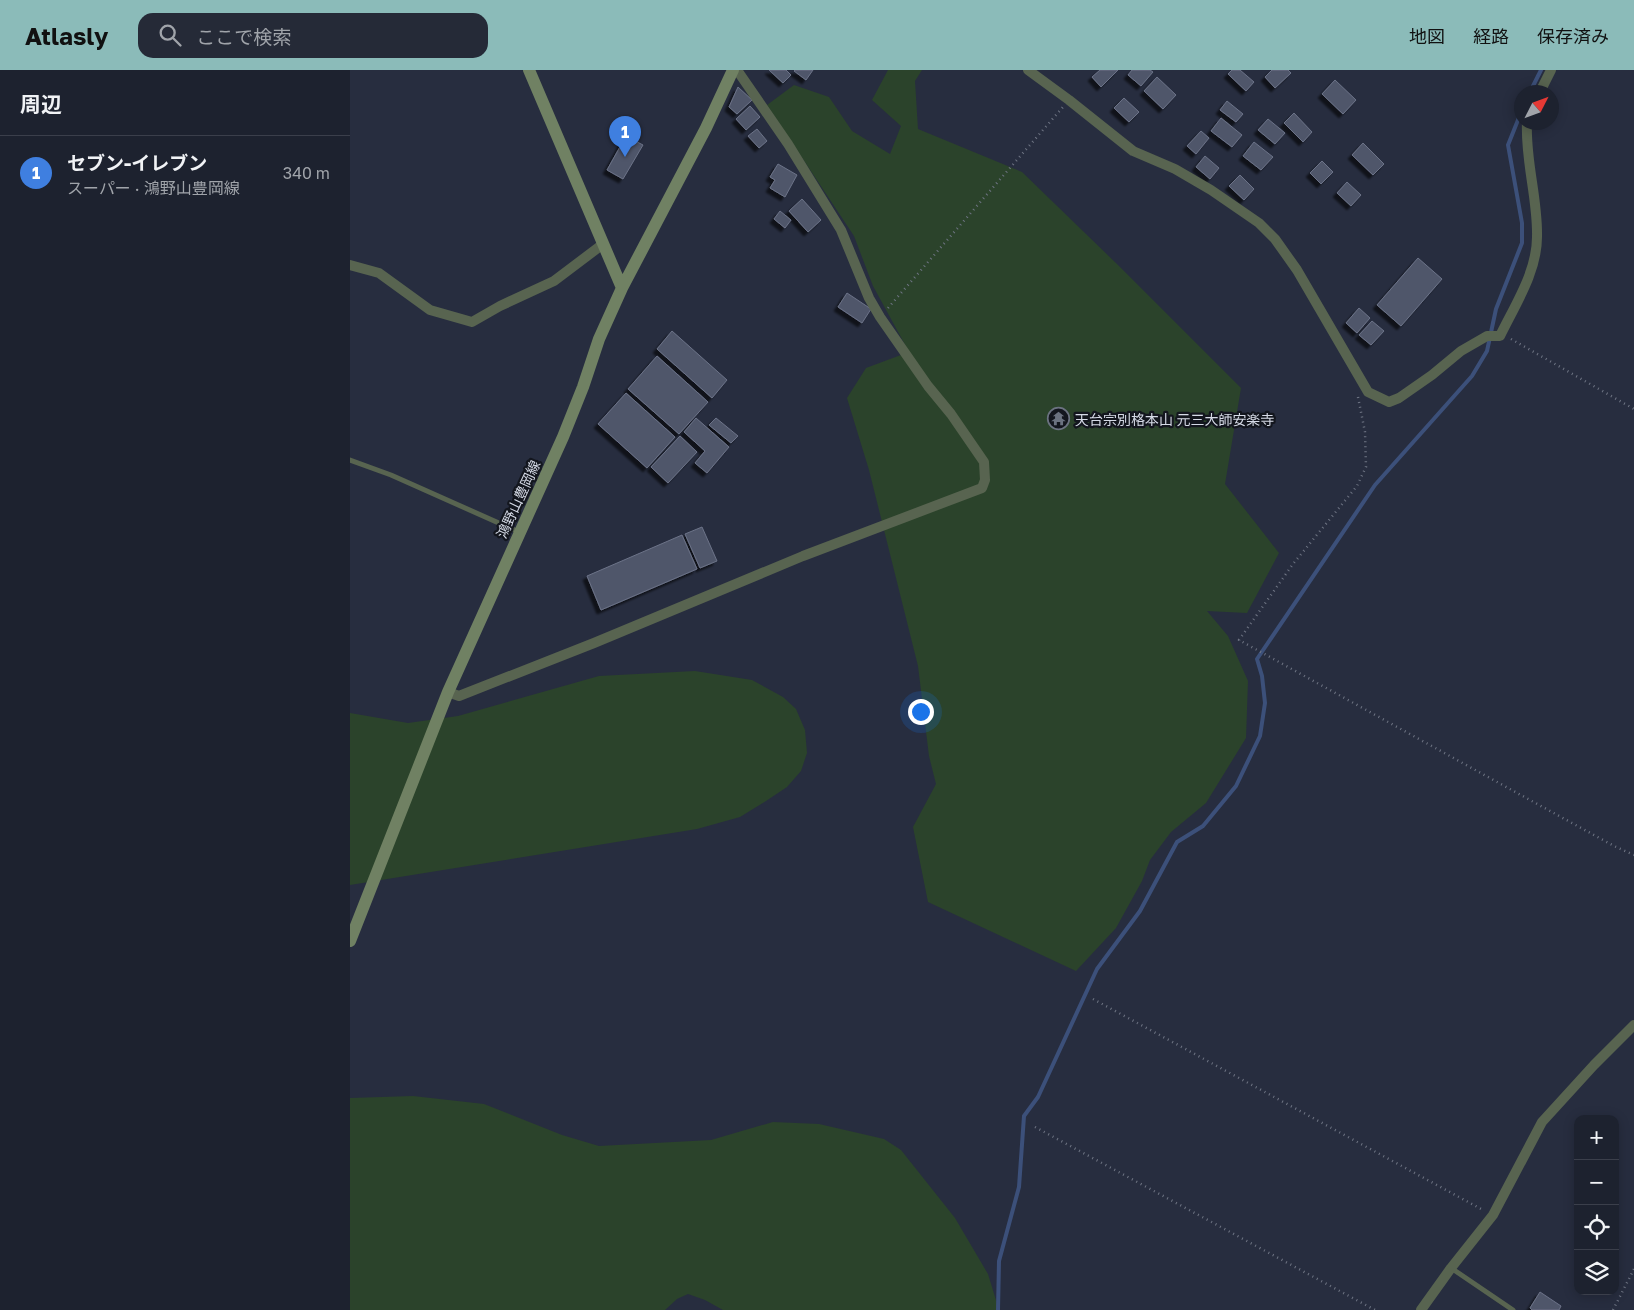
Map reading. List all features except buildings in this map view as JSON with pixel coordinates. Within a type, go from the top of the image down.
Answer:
[{"type":"main road","points":[[529,70],[622,288]]},
{"type":"main road","name":"鴻野山豊岡線","points":[[350,941],[448,692],[563,437],[583,388],[599,339],[622,288],[735,70]]},
{"type":"street","points":[[448,692],[459,696],[594,643],[802,556],[982,488],[985,480],[984,462],[880,317],[869,298],[841,230],[788,144],[735,70]]},
{"type":"street","points":[[1028,70],[1133,151],[1175,169],[1211,190],[1259,223],[1276,239],[1298,270],[1368,392],[1389,402],[1399,398],[1432,375],[1461,351],[1488,336],[1500,336],[1527,283],[1534,259],[1537,238],[1526,130]]},
{"type":"street","points":[[1544,85],[1551,70]]},
{"type":"street","points":[[350,265],[379,273],[430,310],[472,322],[554,280],[603,244]]},
{"type":"street","points":[[1421,1310],[1493,1215],[1542,1122],[1634,1025]]},
{"type":"lane","points":[[350,460],[391,475],[519,532]]},
{"type":"lane","points":[[1451,1268],[1513,1310]]},
{"type":"path","points":[[880,317],[1069,100]]},
{"type":"path","points":[[1500,336],[1514,340],[1634,409]]},
{"type":"path","points":[[1357,393],[1365,432],[1366,467],[1357,486],[1293,564],[1239,640],[1634,855]]},
{"type":"path","points":[[1093,999],[1493,1215]]},
{"type":"path","points":[[1035,1127],[1375,1310]]},
{"type":"path","points":[[1613,1310],[1634,1269]]},
{"type":"green space","points":[[888,70],[922,70],[915,81],[918,129],[1022,172],[1241,388],[1225,484],[1279,553],[1247,613],[1207,611],[1228,636],[1248,681],[1246,738],[1206,803],[1171,832],[1150,860],[1142,881],[1116,928],[1076,971],[928,902],[913,827],[936,784],[929,756],[918,666],[869,470],[847,398],[866,368],[909,352],[873,286],[854,236],[767,105],[794,85],[829,97],[852,131],[890,154],[901,126],[872,100]]},
{"type":"green space","points":[[695,671],[752,680],[783,697],[796,709],[805,730],[807,753],[801,771],[787,787],[740,817],[697,829],[350,885],[350,713],[408,723],[458,716],[599,676]]},
{"type":"green space","points":[[413,1096],[484,1104],[562,1135],[599,1146],[711,1140],[773,1122],[819,1124],[884,1139],[901,1150],[955,1218],[988,1274],[999,1310],[723,1310],[705,1300],[688,1294],[677,1299],[665,1310],[350,1310],[350,1098]]},
{"type":"waterway","points":[[1534,85],[1541,70]]},
{"type":"waterway","points":[[998,1310],[999,1261],[1019,1187],[1024,1116],[1038,1097],[1097,969],[1140,911],[1177,842],[1203,826],[1236,786],[1260,736],[1265,703],[1262,676],[1257,659],[1375,485],[1472,376],[1487,351],[1496,309],[1522,243],[1522,223],[1508,145],[1514,130]]},
{"type":"place","name":"セブン-イレブン","points":[[625,157]]},
{"type":"place","name":"天台宗別格本山 元三大師安楽寺","points":[[1059,419]]}]
